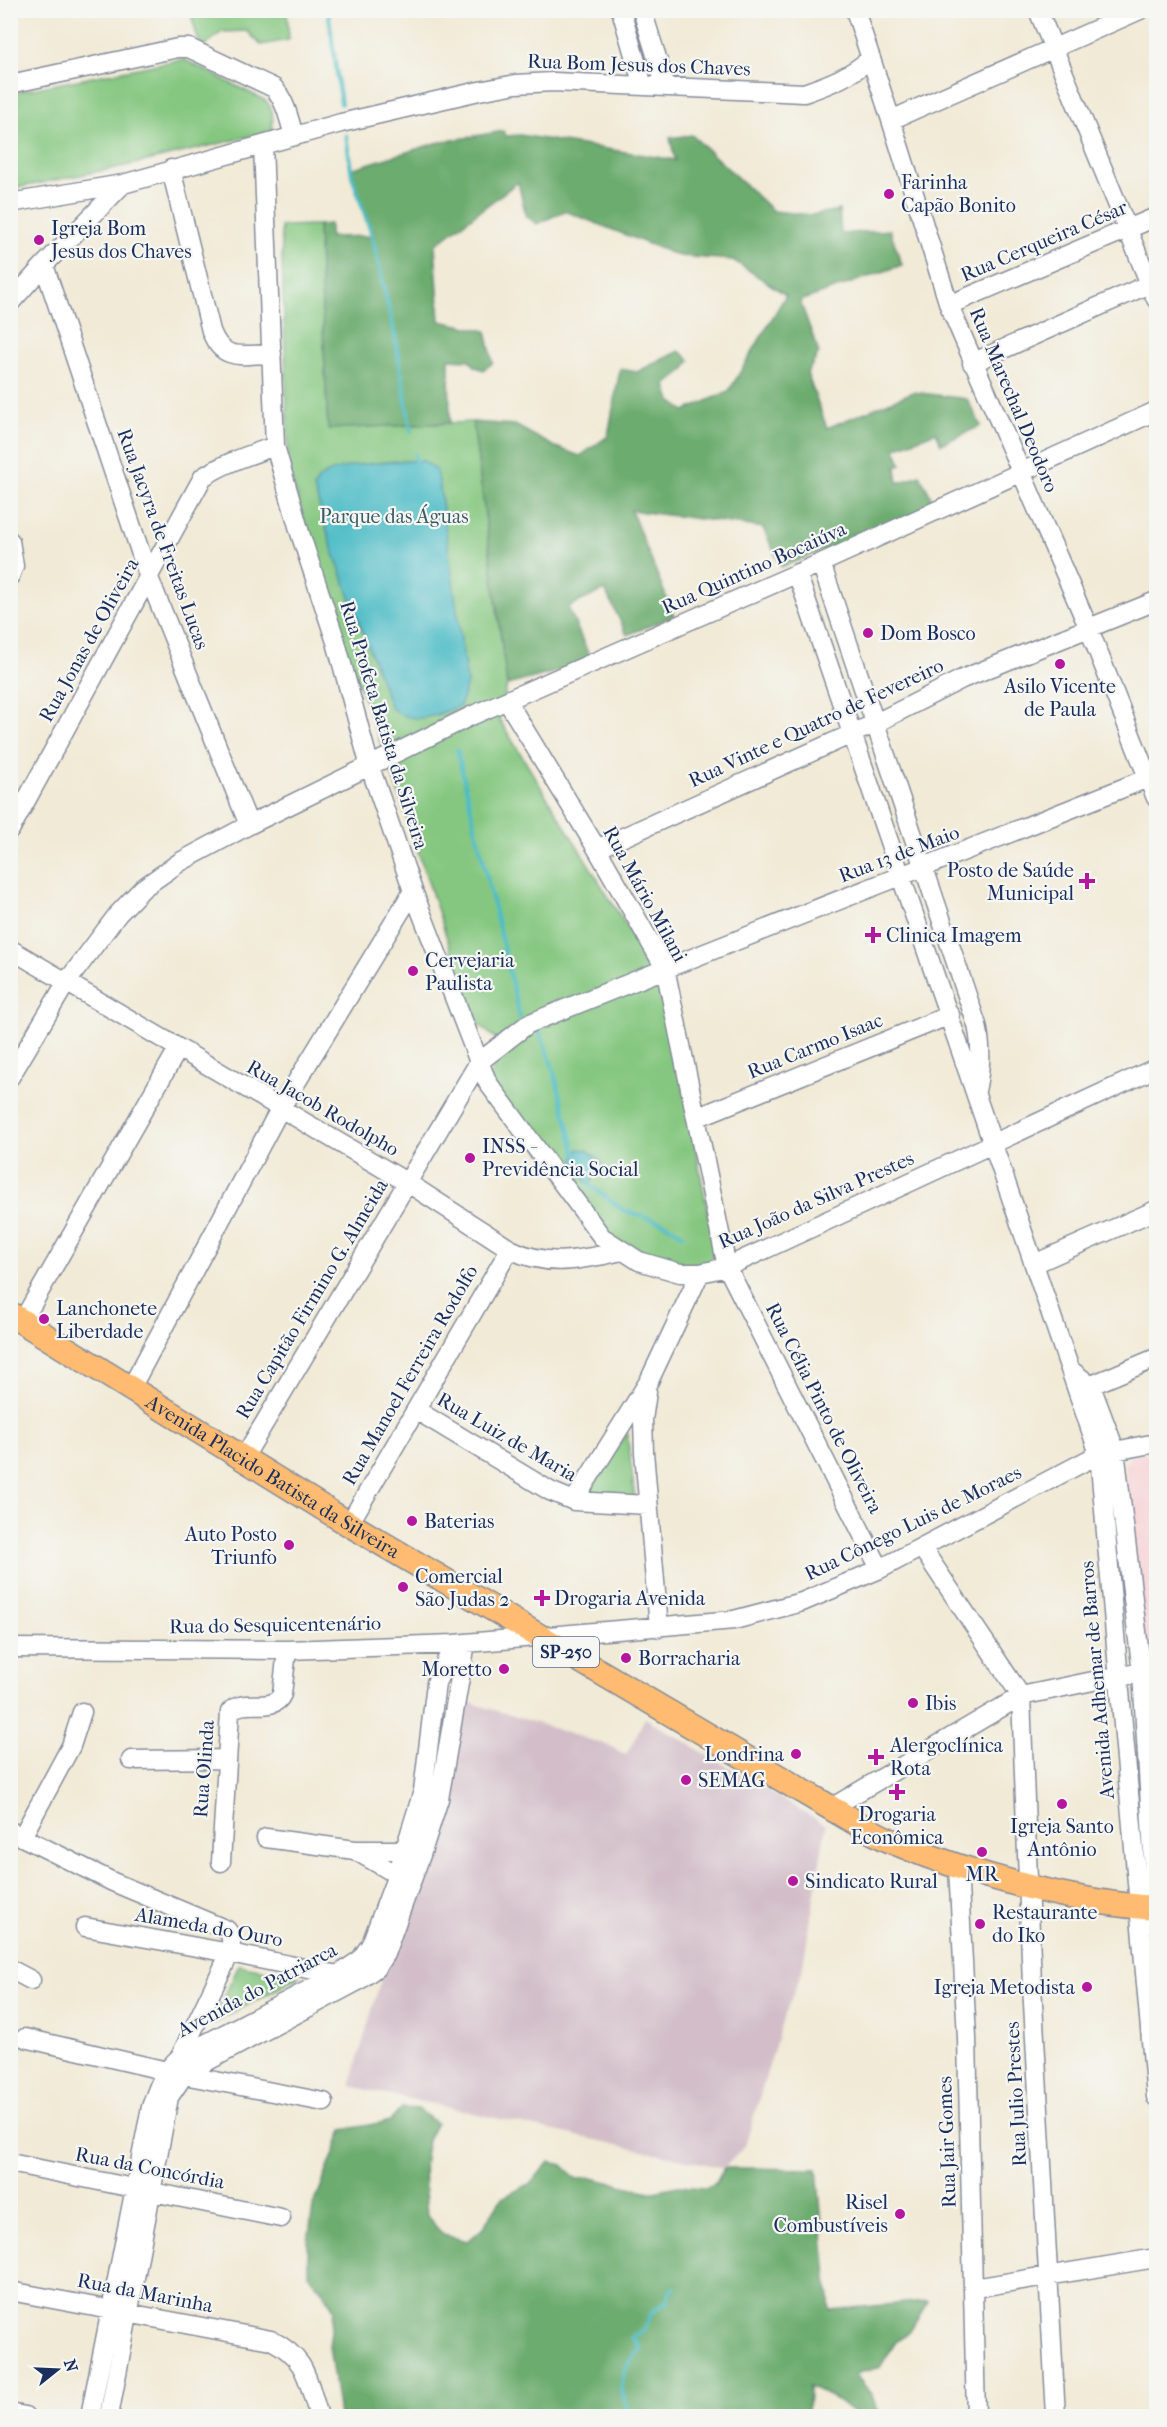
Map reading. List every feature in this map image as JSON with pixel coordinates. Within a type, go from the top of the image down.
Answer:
[{"type":"main road","name":"Avenida Placido Batista da Silveira","points":[[16,1318],[349,1524],[831,1808],[893,1842],[958,1867],[1028,1886],[1151,1906]]},
{"type":"street","points":[[621,10],[643,86]]},
{"type":"street","points":[[642,10],[666,87]]},
{"type":"street","name":"Rua Marechal Deodoro","points":[[855,10],[949,305],[972,363],[1089,629],[1156,798]]},
{"type":"street","points":[[972,363],[1154,288],[1038,10]]},
{"type":"street","points":[[891,120],[1140,10]]},
{"type":"street","points":[[10,84],[178,48],[189,48],[274,88],[281,96],[294,136]]},
{"type":"street","name":"Rua Bom Jesus dos Chaves","points":[[10,203],[123,184],[341,123],[516,84],[553,82],[804,93],[840,80],[857,71],[871,58]]},
{"type":"street","name":"Rua Profeta Batista da Silveira","points":[[263,145],[275,446],[300,533],[336,642],[370,767],[413,891],[479,1062],[488,1083],[602,1237],[639,1261],[680,1273],[700,1273]]},
{"type":"street","points":[[171,169],[216,345],[230,354],[272,354]]},
{"type":"street","points":[[10,303],[123,184]]},
{"type":"street","name":"Rua Cerqueira César","points":[[949,305],[1156,217]]},
{"type":"street","name":"Rua Jacyra de Freitas Lucas","points":[[44,265],[149,578],[249,825]]},
{"type":"street","name":"Rua Quintino Bocaiúva","points":[[10,1077],[66,983],[118,914],[143,888],[180,862],[249,825],[471,716],[821,563],[1156,411]]},
{"type":"street","name":"Rua Jonas de Oliveira","points":[[10,830],[203,477],[218,467],[275,446]]},
{"type":"street","points":[[10,541],[15,566],[10,576]]},
{"type":"street","points":[[821,563],[977,1025],[982,1048],[976,1093]]},
{"type":"street","points":[[797,573],[1072,1371],[1085,1389],[1156,1358]]},
{"type":"street","name":"Rua Vinte e Quatro de Fevereiro","points":[[597,849],[876,723],[962,679],[1156,601]]},
{"type":"street","name":"Rua Mário Milani","points":[[507,701],[597,849],[665,968],[727,1267]]},
{"type":"street","name":"Rua 13 de Maio","points":[[665,968],[1148,778]]},
{"type":"street","points":[[131,1388],[280,1109],[413,891]]},
{"type":"street","name":"Rua Jacob Rodolpho","points":[[10,949],[408,1183],[510,1250],[528,1258],[550,1262],[577,1260],[623,1251]]},
{"type":"street","name":"Rua Capitão Firmino G. Almeida","points":[[243,1460],[479,1062],[528,1024],[665,968]]},
{"type":"street","name":"Rua Carmo Isaac","points":[[696,1118],[950,1015]]},
{"type":"street","points":[[16,1318],[178,1049]]},
{"type":"street","name":"Rua João da Silva Prestes","points":[[700,1273],[727,1267],[1156,1068]]},
{"type":"street","points":[[1034,1264],[1156,1210]]},
{"type":"street","name":"Rua Manoel Ferreira Rodolfo","points":[[349,1524],[510,1250]]},
{"type":"street","name":"Rua Célia Pinto de Oliveira","points":[[727,1267],[880,1569]]},
{"type":"street","points":[[574,1501],[649,1382],[700,1273]]},
{"type":"street","points":[[649,1382],[643,1420],[659,1628]]},
{"type":"street","name":"Avenida Adhemar de Barros","points":[[1085,1389],[1107,1452],[1131,1568],[1149,1672],[1151,1906],[1156,2097]]},
{"type":"street","name":"Rua Luiz de Maria","points":[[416,1410],[550,1491],[574,1501],[648,1505]]},
{"type":"street","name":"Rua Cônego Luis de Moraes","points":[[539,1635],[659,1628],[734,1620],[802,1602],[880,1569],[1107,1452],[1156,1443]]},
{"type":"street","name":"Avenida Adhemar de Barros","points":[[1107,1452],[1117,1676],[1151,1906]]},
{"type":"street","points":[[922,1548],[1021,1695]]},
{"type":"street","points":[[1111,1570],[1131,1568]]},
{"type":"street","name":"Rua do Sesquicentenário","points":[[10,1648],[287,1650],[460,1644],[539,1635]]},
{"type":"street","name":"Avenida do Patriarca","points":[[180,2068],[358,1981],[376,1968],[385,1954],[404,1879],[414,1852],[439,1799],[460,1644]]},
{"type":"street","name":"Rua Olinda","points":[[221,1862],[226,1759],[231,1712],[239,1706],[273,1704],[279,1700],[282,1694],[287,1650]]},
{"type":"street","points":[[831,1808],[1021,1695],[1149,1672]]},
{"type":"street","name":"Rua Julio Prestes","points":[[1021,1695],[1028,1886],[1056,2416]]},
{"type":"street","points":[[82,1712],[72,1746],[16,1834],[113,1882],[227,1930],[232,1940],[230,1953],[169,2097],[143,2189],[119,2311],[90,2416]]},
{"type":"street","points":[[131,1760],[226,1759]]},
{"type":"street","points":[[266,1838],[355,1850],[414,1852]]},
{"type":"street","points":[[355,1850],[404,1879]]},
{"type":"street","name":"Rua Jair Gomes","points":[[958,1867],[967,2038],[976,2416]]},
{"type":"street","name":"Avenida do Patriarca","points":[[180,2068],[360,1960],[371,1944],[404,1879]]},
{"type":"street","name":"Alameda do Ouro","points":[[86,1928],[339,1974],[358,1981]]},
{"type":"street","points":[[10,1969],[32,1980]]},
{"type":"street","points":[[25,2038],[180,2068],[324,2102]]},
{"type":"street","name":"Rua da Concórdia","points":[[10,2163],[281,2218]]},
{"type":"street","points":[[974,2288],[1156,2258]]},
{"type":"street","name":"Rua da Marinha","points":[[10,2291],[271,2340],[288,2349],[301,2363],[319,2416]]},
{"type":"street","points":[[109,2416],[119,2311]]},
{"type":"street","points":[[10,2413],[25,2416]]},
{"type":"shaded area","points":[[1156,1452],[1156,1658],[1145,1659],[1125,1464],[1132,1455]]},
{"type":"shaded area","points":[[465,1701],[610,1746],[626,1755],[645,1718],[826,1825],[802,1971],[782,2022],[745,2146],[724,2168],[350,2086],[380,1982],[415,1895],[447,1801]]},
{"type":"green space","points":[[190,11],[287,11],[289,40],[261,45],[247,31],[222,32],[204,46],[198,40]]},
{"type":"green space","points":[[183,59],[266,101],[272,111],[272,131],[130,165],[11,189],[11,93]]},
{"type":"green space","points":[[503,131],[506,136],[520,135],[675,160],[670,138],[692,135],[773,211],[812,215],[839,210],[841,234],[890,230],[902,265],[800,301],[819,353],[807,373],[827,428],[913,392],[967,399],[981,426],[941,444],[936,432],[895,448],[901,464],[896,467],[898,483],[920,475],[936,507],[781,567],[763,528],[631,510],[674,616],[627,635],[605,590],[568,607],[592,662],[507,685],[473,422],[515,425],[553,446],[580,456],[608,436],[620,369],[637,372],[679,351],[690,360],[684,370],[666,385],[671,401],[685,411],[729,391],[786,295],[733,260],[679,256],[565,211],[537,224],[526,216],[518,182],[435,245],[440,321],[486,331],[493,363],[483,370],[469,360],[449,359],[450,423],[328,429],[318,225],[330,224],[330,237],[372,236],[351,169],[436,143]]},
{"type":"green space","name":"Parque das Águas","points":[[318,225],[328,429],[473,422],[507,685],[499,719],[664,987],[716,1254],[708,1265],[674,1266],[602,1237],[489,1080],[502,1044],[478,1024],[463,986],[393,777],[343,641],[289,472],[281,226]]},
{"type":"green space","points":[[627,1433],[635,1499],[583,1498]]},
{"type":"green space","points":[[239,1965],[299,1977],[211,2025]]},
{"type":"green space","points":[[402,2108],[418,2109],[436,2123],[427,2144],[425,2156],[427,2216],[443,2235],[468,2241],[482,2229],[502,2198],[531,2183],[549,2162],[563,2165],[576,2179],[588,2177],[649,2192],[678,2186],[705,2188],[716,2183],[724,2168],[817,2169],[830,2310],[928,2301],[911,2330],[895,2343],[880,2367],[855,2374],[872,2395],[879,2416],[858,2416],[839,2401],[809,2386],[808,2416],[339,2416],[329,2346],[334,2309],[308,2274],[308,2241],[313,2207],[343,2130],[390,2121]]},
{"type":"water","points":[[424,461],[436,470],[439,481],[467,683],[460,706],[433,716],[416,718],[400,714],[391,708],[333,551],[314,488],[319,479],[338,469],[385,462]]},
{"type":"water","points":[[579,1149],[587,1150],[602,1163],[589,1186],[573,1161]]},
{"type":"waterway","points":[[328,10],[341,104]]},
{"type":"waterway","points":[[346,135],[352,176],[372,236],[394,330],[411,431]]},
{"type":"waterway","points":[[415,454],[416,464]]},
{"type":"waterway","points":[[457,750],[520,1018]]},
{"type":"waterway","points":[[538,1028],[552,1065],[576,1155]]},
{"type":"waterway","points":[[588,1184],[623,1210],[666,1224],[683,1235]]},
{"type":"waterway","points":[[630,2416],[621,2389],[624,2372],[640,2348],[632,2337],[645,2329],[652,2312],[668,2301],[668,2293],[674,2288]]},
{"type":"place","name":"Farinha Capão Bonito","points":[[889,194]]},
{"type":"place","name":"Igreja Bom Jesus dos Chaves","points":[[39,240]]},
{"type":"place","name":"Dom Bosco","points":[[868,633]]},
{"type":"place","name":"Asilo Vicente de Paula","points":[[1060,664]]},
{"type":"place","name":"Posto de Saúde Municipal","points":[[1087,881]]},
{"type":"place","name":"Clinica Imagem","points":[[873,935]]},
{"type":"place","name":"Cervejaria Paulista","points":[[413,971]]},
{"type":"place","name":"INSS - Previdência Social","points":[[470,1158]]},
{"type":"place","name":"Lanchonete Liberdade","points":[[44,1319]]},
{"type":"place","name":"Baterias","points":[[412,1521]]},
{"type":"place","name":"Auto Posto Triunfo","points":[[289,1545]]},
{"type":"place","name":"Comercial São Judas 2","points":[[403,1587]]},
{"type":"place","name":"Drogaria Avenida","points":[[542,1598]]},
{"type":"place","name":"Borracharia","points":[[626,1658]]},
{"type":"place","name":"Moretto","points":[[504,1669]]},
{"type":"place","name":"Ibis","points":[[913,1703]]},
{"type":"place","name":"Londrina","points":[[796,1754]]},
{"type":"place","name":"Alergoclínica Rota","points":[[876,1757]]},
{"type":"place","name":"SEMAG","points":[[686,1780]]},
{"type":"place","name":"Drogaria Econômica","points":[[897,1792]]},
{"type":"place","name":"Igreja Santo Antônio","points":[[1062,1804]]},
{"type":"place","name":"MR","points":[[982,1852]]},
{"type":"place","name":"Sindicato Rural","points":[[793,1881]]},
{"type":"place","name":"Restaurante do Iko","points":[[980,1924]]},
{"type":"place","name":"Igreja Metodista","points":[[1087,1987]]},
{"type":"place","name":"Risel Combustíveis","points":[[900,2214]]}]
